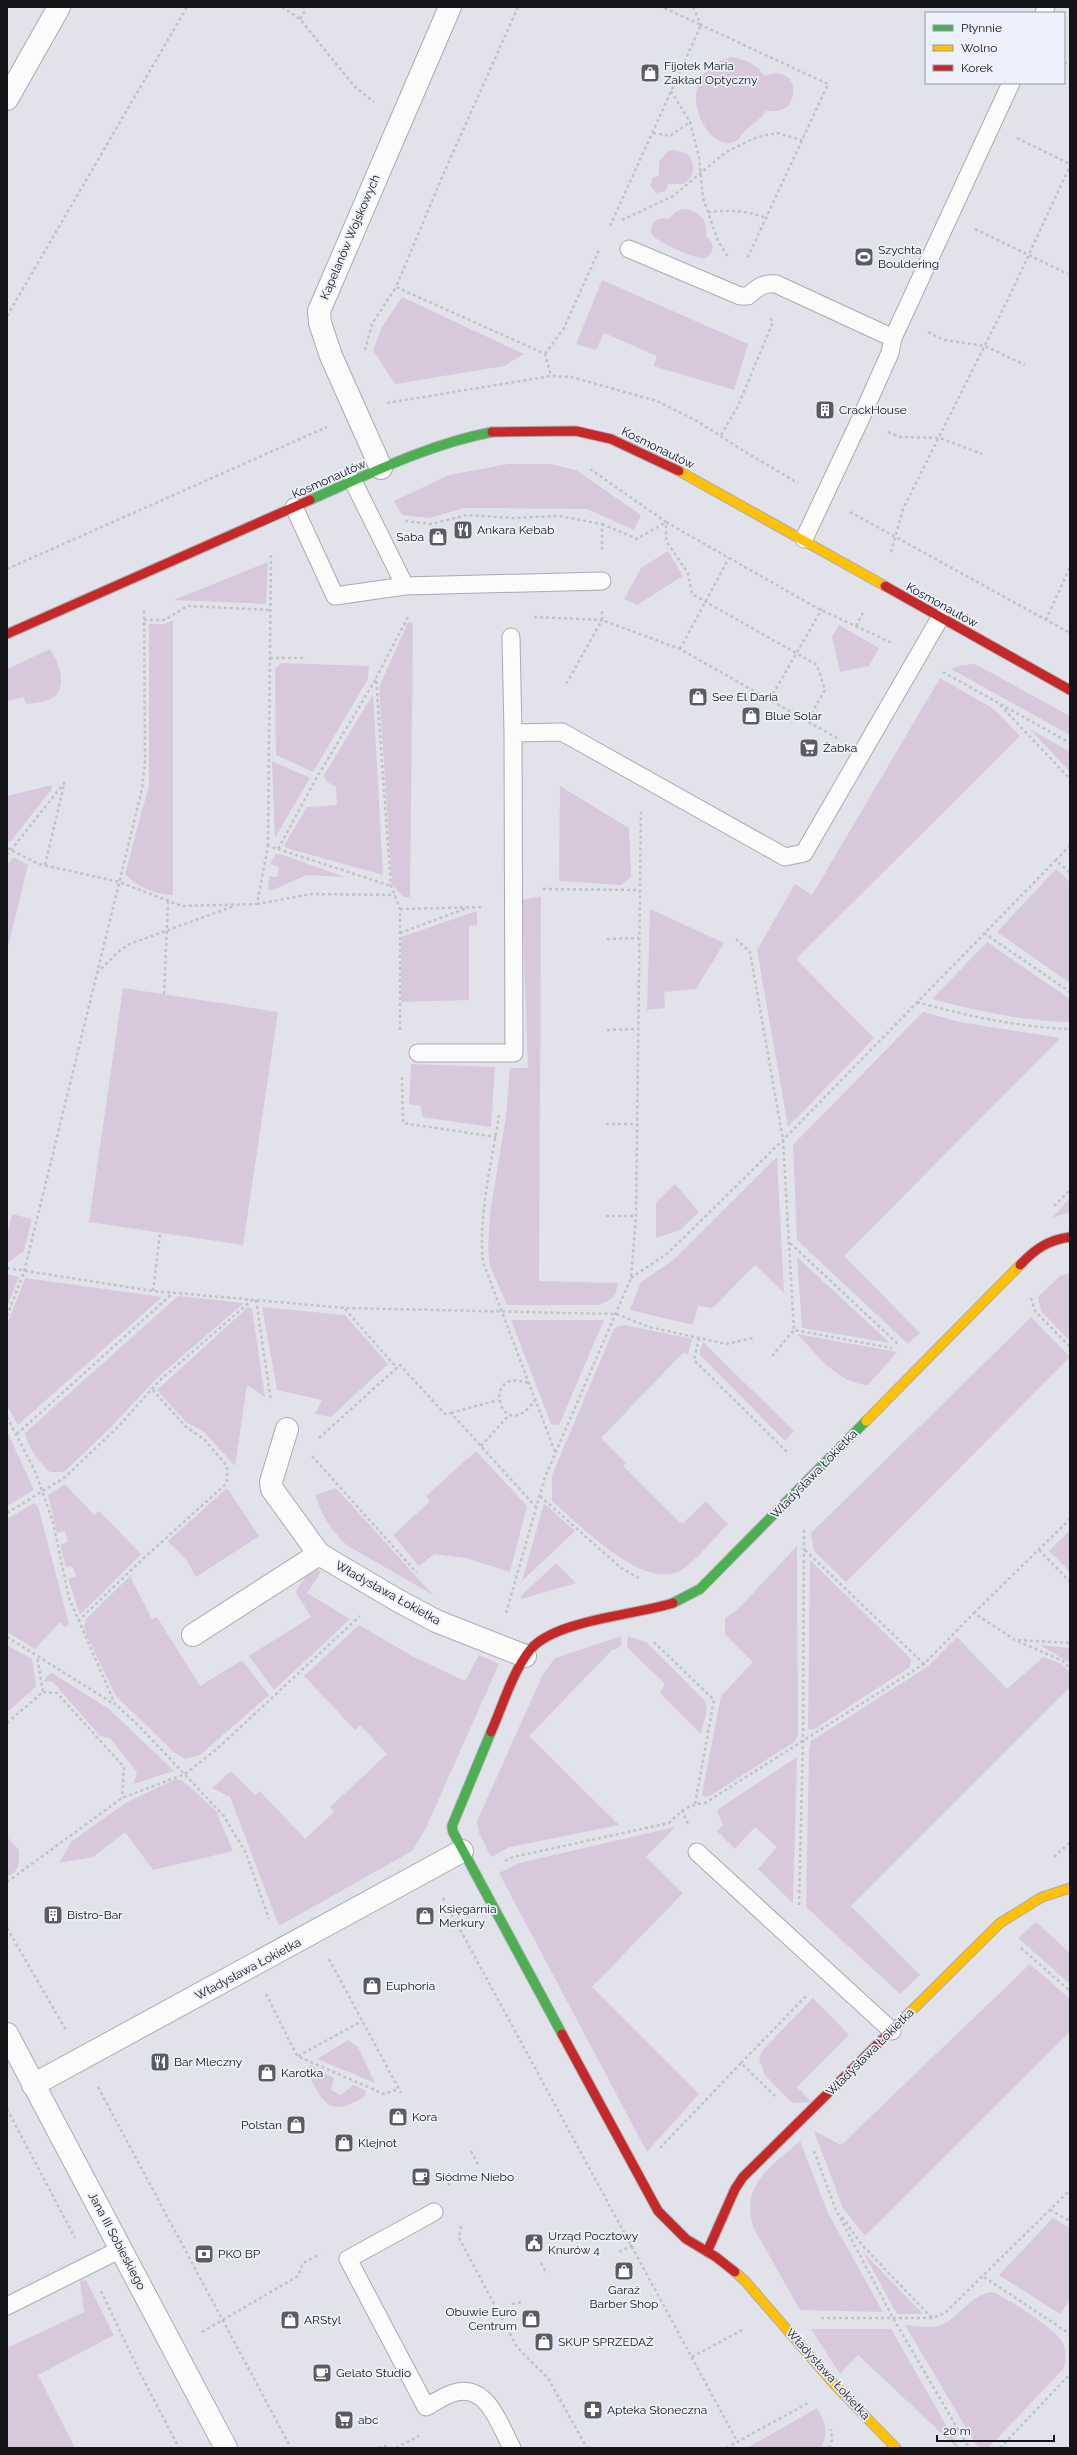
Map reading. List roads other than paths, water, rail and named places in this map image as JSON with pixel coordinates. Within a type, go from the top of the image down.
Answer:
[{"type":"street","points":[[7,100],[59,7]]},
{"type":"street","name":"Kapelanów Wojskowych","points":[[381,468],[358,413],[331,356],[320,323],[319,311],[450,7]]},
{"type":"street","name":"Kosmonautów","points":[[7,634],[381,468],[465,437],[487,433],[525,430],[576,431],[611,438],[642,452],[804,539],[879,584],[1070,690]]},
{"type":"street","name":"Władysława Łokietka","points":[[896,2448],[834,2384],[745,2281],[707,2252],[681,2235],[658,2212],[462,1851],[453,1832],[454,1819],[525,1656],[539,1641],[560,1631],[676,1602],[689,1596],[712,1577],[791,1498],[1022,1261],[1043,1243],[1070,1237]]},
{"type":"street","name":"Władysława Łokietka","points":[[287,1429],[271,1482],[272,1489],[319,1554],[436,1621],[525,1656]]},
{"type":"street","points":[[193,1635],[319,1554]]},
{"type":"street","name":"Władysława Łokietka","points":[[33,2084],[283,1950],[462,1851]]},
{"type":"street","name":"Władysława Łokietka","points":[[707,2252],[743,2177],[1000,1924],[1033,1899],[1054,1890],[1070,1888]]},
{"type":"street","name":"Jana III Sobieskiego","points":[[7,2034],[226,2448]]},
{"type":"lane","points":[[804,539],[890,353],[893,338],[1011,84]]},
{"type":"lane","points":[[629,249],[740,296],[748,296],[758,286],[766,283],[776,284],[893,338]]},
{"type":"lane","points":[[353,481],[405,586]]},
{"type":"lane","points":[[294,507],[335,596],[405,586],[602,581]]},
{"type":"lane","points":[[513,733],[562,732],[785,857],[804,853],[940,618]]},
{"type":"lane","points":[[418,1053],[514,1054],[513,733],[511,637]]},
{"type":"lane","points":[[697,1852],[892,2031]]},
{"type":"lane","points":[[434,2212],[348,2259],[426,2407],[455,2392],[468,2390],[480,2394],[489,2406],[512,2448]]},
{"type":"lane","points":[[7,2306],[121,2249]]},
{"type":"place","name":"Fijołek Maria Zakład Optyczny","points":[[650,73]]},
{"type":"place","name":"Szychta Bouldering","points":[[864,257]]},
{"type":"place","name":"CrackHouse","points":[[825,410]]},
{"type":"place","name":"Ankara Kebab","points":[[463,530]]},
{"type":"place","name":"Saba","points":[[438,537]]},
{"type":"place","name":"See El Daria","points":[[698,697]]},
{"type":"place","name":"Blue Solar","points":[[751,716]]},
{"type":"place","name":"Żabka","points":[[809,748]]},
{"type":"place","name":"Bistro-Bar","points":[[53,1915]]},
{"type":"place","name":"Księgarnia Merkury","points":[[425,1916]]},
{"type":"place","name":"Euphoria","points":[[372,1986]]},
{"type":"place","name":"Bar Mleczny","points":[[160,2062]]},
{"type":"place","name":"Karotka","points":[[267,2073]]},
{"type":"place","name":"Kora","points":[[398,2117]]},
{"type":"place","name":"Polstan","points":[[296,2125]]},
{"type":"place","name":"Klejnot","points":[[344,2143]]},
{"type":"place","name":"Siódme Niebo","points":[[421,2177]]},
{"type":"place","name":"Urząd Pocztowy Knurów 4","points":[[534,2243]]},
{"type":"place","name":"PKO BP","points":[[204,2254]]},
{"type":"place","name":"Garaż Barber Shop","points":[[624,2271]]},
{"type":"place","name":"Obuwie Euro Centrum","points":[[531,2319]]},
{"type":"place","name":"ARStyl","points":[[290,2320]]},
{"type":"place","name":"SKUP SPRZEDAŻ","points":[[544,2342]]},
{"type":"place","name":"Gelato Studio","points":[[322,2373]]},
{"type":"place","name":"Apteka Słoneczna","points":[[593,2410]]},
{"type":"place","name":"abc","points":[[344,2420]]}]
